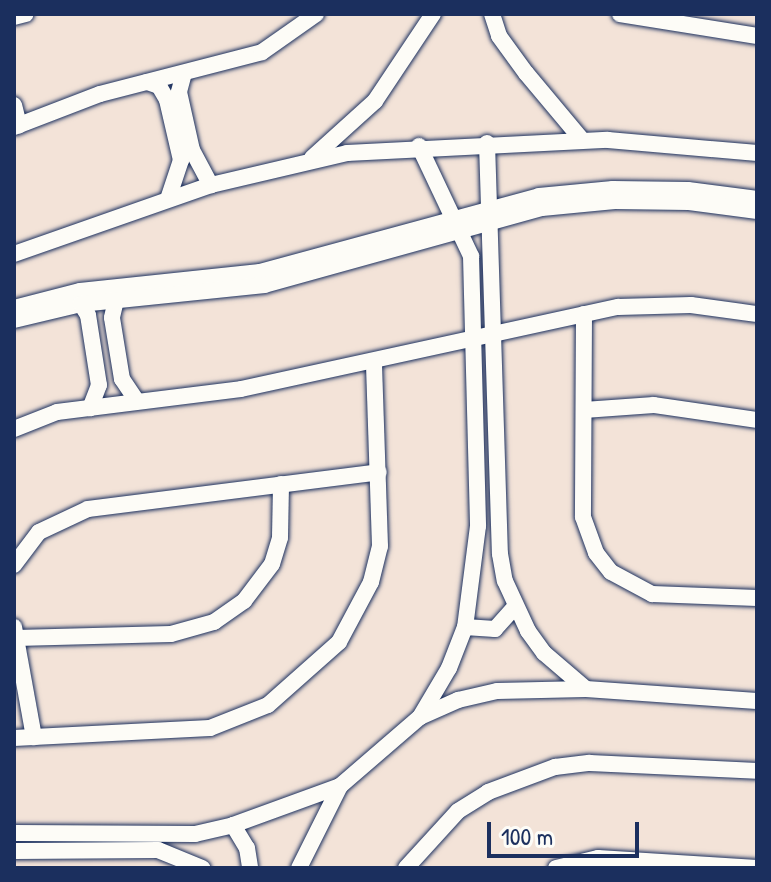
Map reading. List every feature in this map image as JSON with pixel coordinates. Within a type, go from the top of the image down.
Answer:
[{"type":"street","points":[[14,17],[26,14]]},
{"type":"street","points":[[14,105],[16,126],[147,82],[262,52],[316,14]]},
{"type":"street","points":[[309,160],[375,101],[433,14]]},
{"type":"street","points":[[492,14],[499,36],[582,140]]},
{"type":"street","points":[[620,14],[757,36]]},
{"type":"street","points":[[184,73],[179,92],[189,138],[211,185]]},
{"type":"street","points":[[147,82],[159,86],[167,100],[181,160],[168,199]]},
{"type":"street","points":[[14,254],[211,185],[309,160],[419,146],[582,140],[757,153]]},
{"type":"street","points":[[487,143],[500,554],[515,607],[544,653],[586,689]]},
{"type":"street","points":[[14,833],[185,834],[233,825],[340,786],[420,717],[449,668],[465,627],[478,560],[471,256],[458,222],[419,146]]},
{"type":"street","points":[[14,308],[80,291],[260,272],[489,214],[613,189],[688,190],[757,199]]},
{"type":"street","points":[[489,214],[615,201],[689,202],[757,211]]},
{"type":"street","points":[[14,320],[81,304],[264,285],[332,269],[458,222]]},
{"type":"street","points":[[116,300],[112,318],[122,379],[137,401]]},
{"type":"street","points":[[81,304],[88,315],[99,385],[90,408]]},
{"type":"street","points":[[14,429],[57,412],[241,389],[584,314],[691,305],[757,314]]},
{"type":"street","points":[[584,314],[583,517],[596,553],[611,572],[652,594],[757,598]]},
{"type":"street","points":[[14,738],[197,730],[240,718],[281,695],[339,642],[371,582],[380,546],[374,361]]},
{"type":"street","points":[[584,410],[665,405],[757,420]]},
{"type":"street","points":[[14,565],[39,532],[62,517],[379,472]]},
{"type":"street","points":[[34,737],[15,633],[171,634],[214,622],[244,601],[272,564],[282,523],[281,484]]},
{"type":"street","points":[[465,627],[495,629],[515,607]]},
{"type":"street","points":[[420,717],[497,691],[586,689],[757,701]]},
{"type":"street","points":[[406,868],[458,811],[499,787],[555,767],[602,763],[757,771]]},
{"type":"street","points":[[299,868],[340,786]]},
{"type":"street","points":[[233,825],[247,848],[250,868]]},
{"type":"street","points":[[14,851],[158,850],[202,868]]},
{"type":"street","points":[[556,868],[598,858],[757,868]]}]
